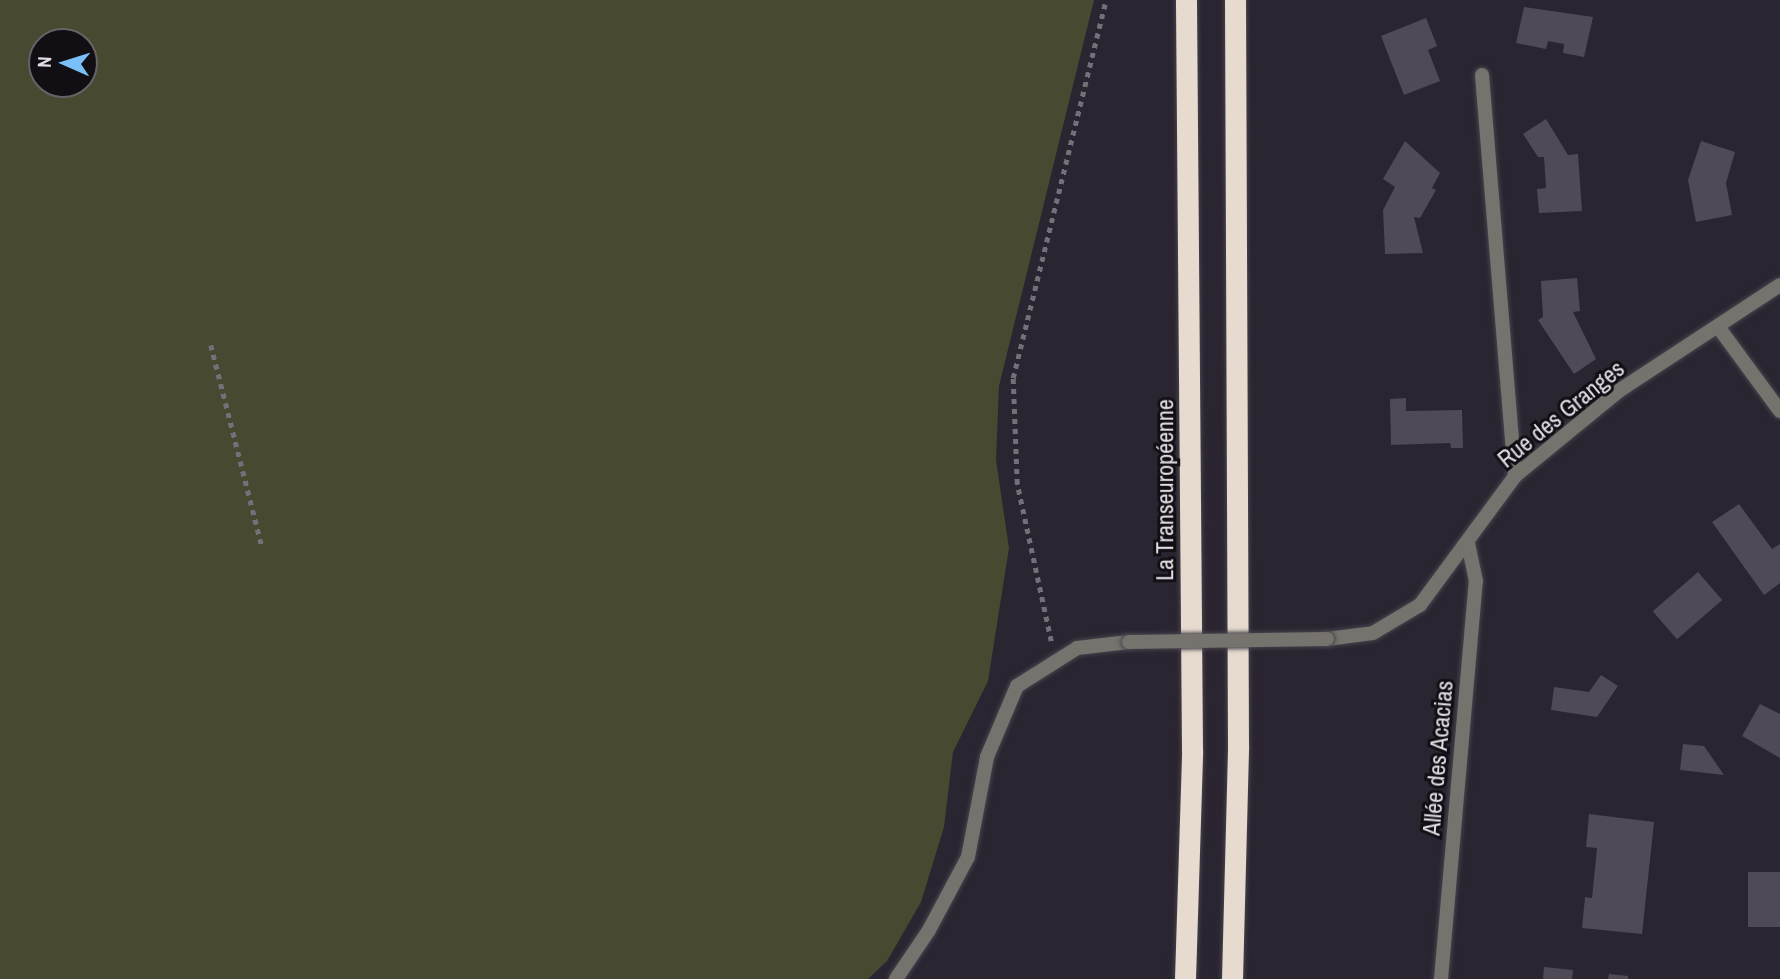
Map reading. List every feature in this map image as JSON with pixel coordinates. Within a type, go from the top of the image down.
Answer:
[{"type":"highway","name":"La Transeuropéenne","points":[[1185,979],[1192,750],[1186,0]]},
{"type":"highway","points":[[1232,979],[1238,745],[1235,0]]},
{"type":"street","points":[[1482,75],[1516,476]]},
{"type":"street","name":"Rue des Granges","points":[[1054,663],[1077,648],[1129,642],[1327,639],[1373,633],[1420,605],[1516,476],[1620,390],[1719,328],[1780,285]]},
{"type":"street","points":[[1719,328],[1780,411]]},
{"type":"street","name":"Allée des Acacias","points":[[1441,979],[1476,581],[1468,542]]},
{"type":"street","points":[[896,979],[929,930],[968,857],[987,757],[1017,686],[1054,663]]},
{"type":"path","points":[[1054,663],[1017,484],[1013,378],[1106,0]]},
{"type":"path","points":[[211,345],[262,546]]},
{"type":"green space","points":[[0,0],[1094,0],[999,386],[996,460],[1009,548],[988,681],[953,752],[944,827],[921,902],[887,961],[868,979],[0,979]]},
{"type":"building","points":[[1524,7],[1593,17],[1584,57],[1563,53],[1564,44],[1548,41],[1546,49],[1516,43]]},
{"type":"building","points":[[1426,18],[1437,46],[1428,50],[1440,81],[1404,95],[1381,36]]},
{"type":"building","points":[[1546,119],[1568,155],[1578,154],[1582,211],[1539,213],[1537,189],[1546,188],[1544,157],[1538,157],[1523,134]]},
{"type":"building","points":[[1405,141],[1440,173],[1432,188],[1436,190],[1420,218],[1414,217],[1423,253],[1385,254],[1383,210],[1395,187],[1383,179]]},
{"type":"building","points":[[1701,141],[1735,152],[1726,183],[1732,215],[1696,222],[1688,180]]},
{"type":"building","points":[[1577,278],[1580,311],[1573,312],[1596,359],[1574,374],[1538,320],[1543,317],[1541,281]]},
{"type":"building","points":[[1406,398],[1406,411],[1462,410],[1463,448],[1451,448],[1450,443],[1391,445],[1390,399]]},
{"type":"building","points":[[1739,504],[1772,549],[1780,544],[1780,583],[1764,595],[1712,522]]},
{"type":"building","points":[[1698,572],[1722,600],[1677,639],[1653,611]]},
{"type":"building","points":[[1601,675],[1618,686],[1597,717],[1551,710],[1554,687],[1589,692]]},
{"type":"building","points":[[1760,704],[1780,714],[1780,758],[1742,736]]},
{"type":"building","points":[[1683,744],[1704,746],[1724,775],[1680,770]]},
{"type":"building","points":[[1589,814],[1654,822],[1642,934],[1582,928],[1585,897],[1592,898],[1597,848],[1586,847]]},
{"type":"building","points":[[1748,872],[1780,872],[1780,927],[1748,927]]},
{"type":"building","points":[[1544,967],[1573,970],[1572,979],[1543,979]]},
{"type":"building","points":[[1609,974],[1628,976],[1628,979],[1608,979]]}]
